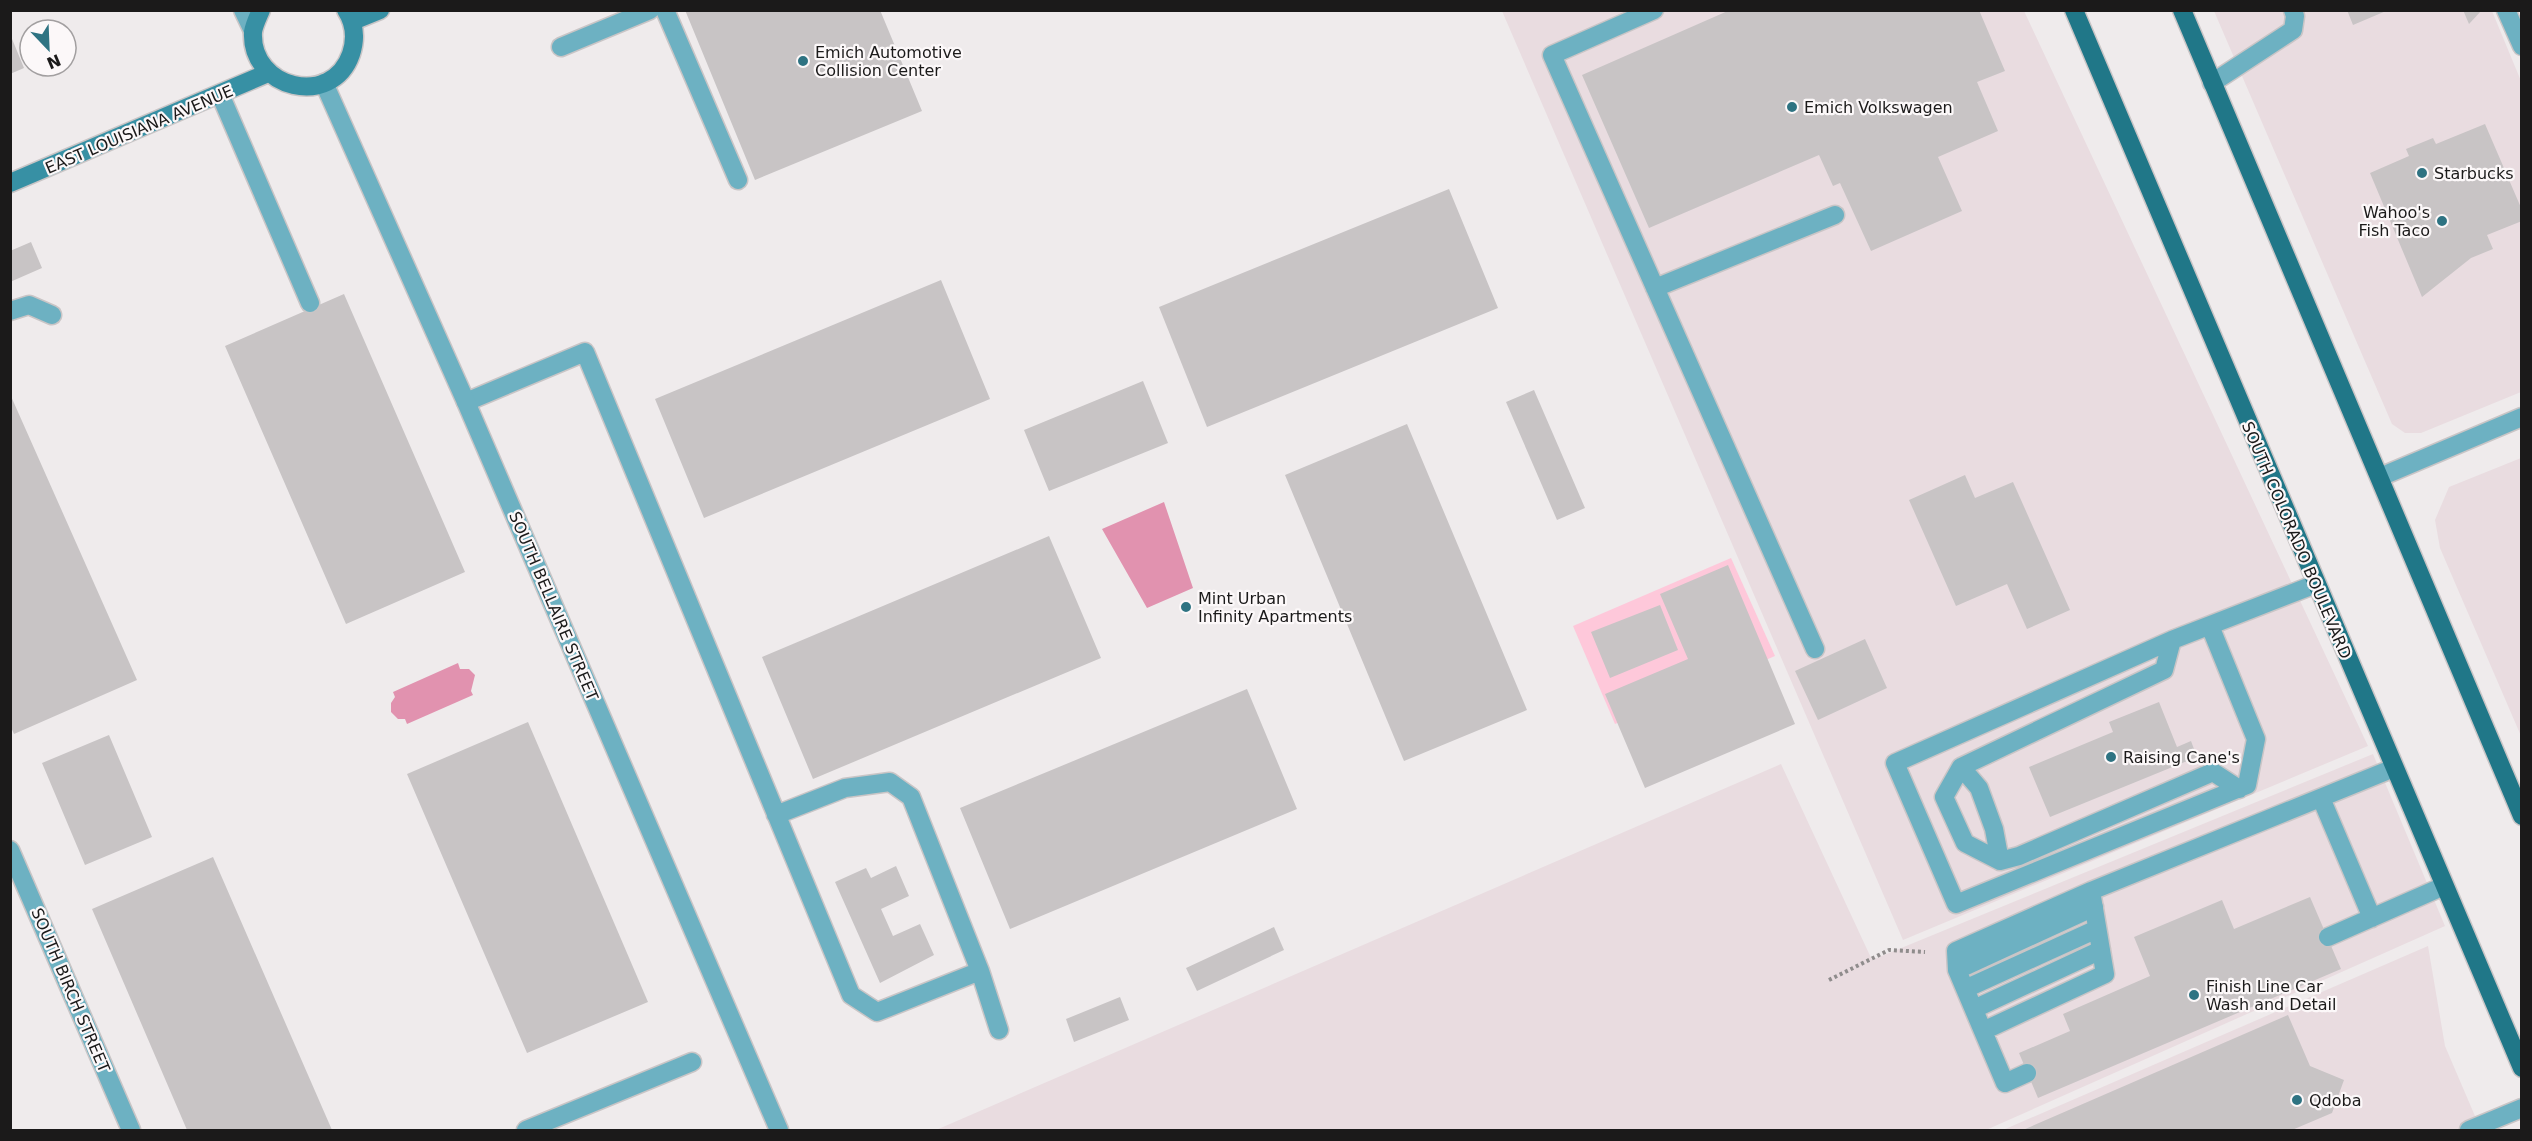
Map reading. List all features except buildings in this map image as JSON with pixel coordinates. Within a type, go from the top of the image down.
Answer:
[{"type":"main road","name":"SOUTH COLORADO BOULEVARD","points":[[2074,10],[2522,1068]]},
{"type":"main road","points":[[2182,10],[2522,816]]},
{"type":"street","points":[[243,10],[253,31],[256,54],[268,73],[287,86],[310,88],[332,80],[348,64],[355,43],[350,16],[380,10]]},
{"type":"street","points":[[253,31],[261,10]]},
{"type":"street","points":[[561,47],[650,10]]},
{"type":"street","points":[[665,10],[738,180]]},
{"type":"street","points":[[1654,10],[1552,55],[1815,649]]},
{"type":"street","points":[[2212,83],[2293,30],[2295,16],[2293,10]]},
{"type":"street","points":[[2506,10],[2522,46]]},
{"type":"street","name":"EAST LOUISIANA AVENUE","points":[[10,183],[268,73]]},
{"type":"street","name":"SOUTH BELLAIRE STREET","points":[[324,83],[466,402],[780,1131]]},
{"type":"street","points":[[220,94],[310,303]]},
{"type":"street","points":[[1655,288],[1834,215]]},
{"type":"street","points":[[10,311],[29,305],[52,315]]},
{"type":"street","points":[[466,402],[585,352],[851,995],[877,1012],[980,971]]},
{"type":"street","points":[[2380,477],[2522,417]]},
{"type":"street","points":[[2210,626],[2256,739],[2247,786],[1956,904],[1895,763],[2172,640],[2316,584]]},
{"type":"street","points":[[2172,640],[2164,670],[1960,767],[1944,797],[1965,843],[2000,861],[2019,856],[2213,772],[2239,789]]},
{"type":"street","points":[[1960,767],[1979,788],[1994,829],[2000,861]]},
{"type":"street","points":[[2027,1073],[2005,1083],[1957,970],[1956,951],[2092,899],[2394,768]]},
{"type":"street","points":[[776,815],[845,788],[890,782],[911,797],[980,971],[999,1030]]},
{"type":"street","points":[[2322,798],[2372,918]]},
{"type":"street","name":"SOUTH BIRCH STREET","points":[[10,850],[131,1131]]},
{"type":"street","points":[[2328,937],[2444,886]]},
{"type":"street","points":[[1983,1031],[2105,974],[2092,899]]},
{"type":"street","points":[[1965,989],[2097,929]]},
{"type":"street","points":[[1974,1009],[2101,950]]},
{"type":"street","points":[[526,1131],[692,1062]]},
{"type":"street","points":[[2469,1131],[2522,1108]]},
{"type":"path","points":[[1829,980],[1889,950],[1908,953]]},
{"type":"shaded area","points":[[1502,11],[2024,11],[2368,746],[1903,940]]},
{"type":"shaded area","points":[[2214,11],[2492,11],[2521,81],[2521,392],[2421,433],[2405,433],[2392,424]]},
{"type":"shaded area","points":[[2521,458],[2521,736],[2440,548],[2435,520],[2449,487]]},
{"type":"shaded area","points":[[1164,502],[1193,588],[1147,608],[1102,529]]},
{"type":"shaded area","points":[[1731,558],[1775,656],[1615,724],[1573,626]]},
{"type":"shaded area","points":[[458,663],[460,669],[469,669],[475,675],[471,691],[473,695],[407,724],[405,719],[398,719],[391,712],[391,703],[395,697],[393,692]]},
{"type":"shaded area","points":[[2373,754],[2445,926],[1986,1130],[936,1130],[1781,764],[1872,960]]},
{"type":"shaded area","points":[[2428,946],[2445,1046],[2481,1130],[2003,1130]]},
{"type":"place","name":"Emich Automotive Collision Center","points":[[803,61]]},
{"type":"place","name":"Emich Volkswagen","points":[[1792,107]]},
{"type":"place","name":"Starbucks","points":[[2422,173]]},
{"type":"place","name":"Wahoo's Fish Taco","points":[[2442,221]]},
{"type":"place","name":"Mint Urban Infinity Apartments","points":[[1186,607]]},
{"type":"place","name":"Raising Cane's","points":[[2111,757]]},
{"type":"place","name":"Finish Line Car Wash and Detail","points":[[2194,995]]},
{"type":"place","name":"Qdoba","points":[[2297,1100]]}]
